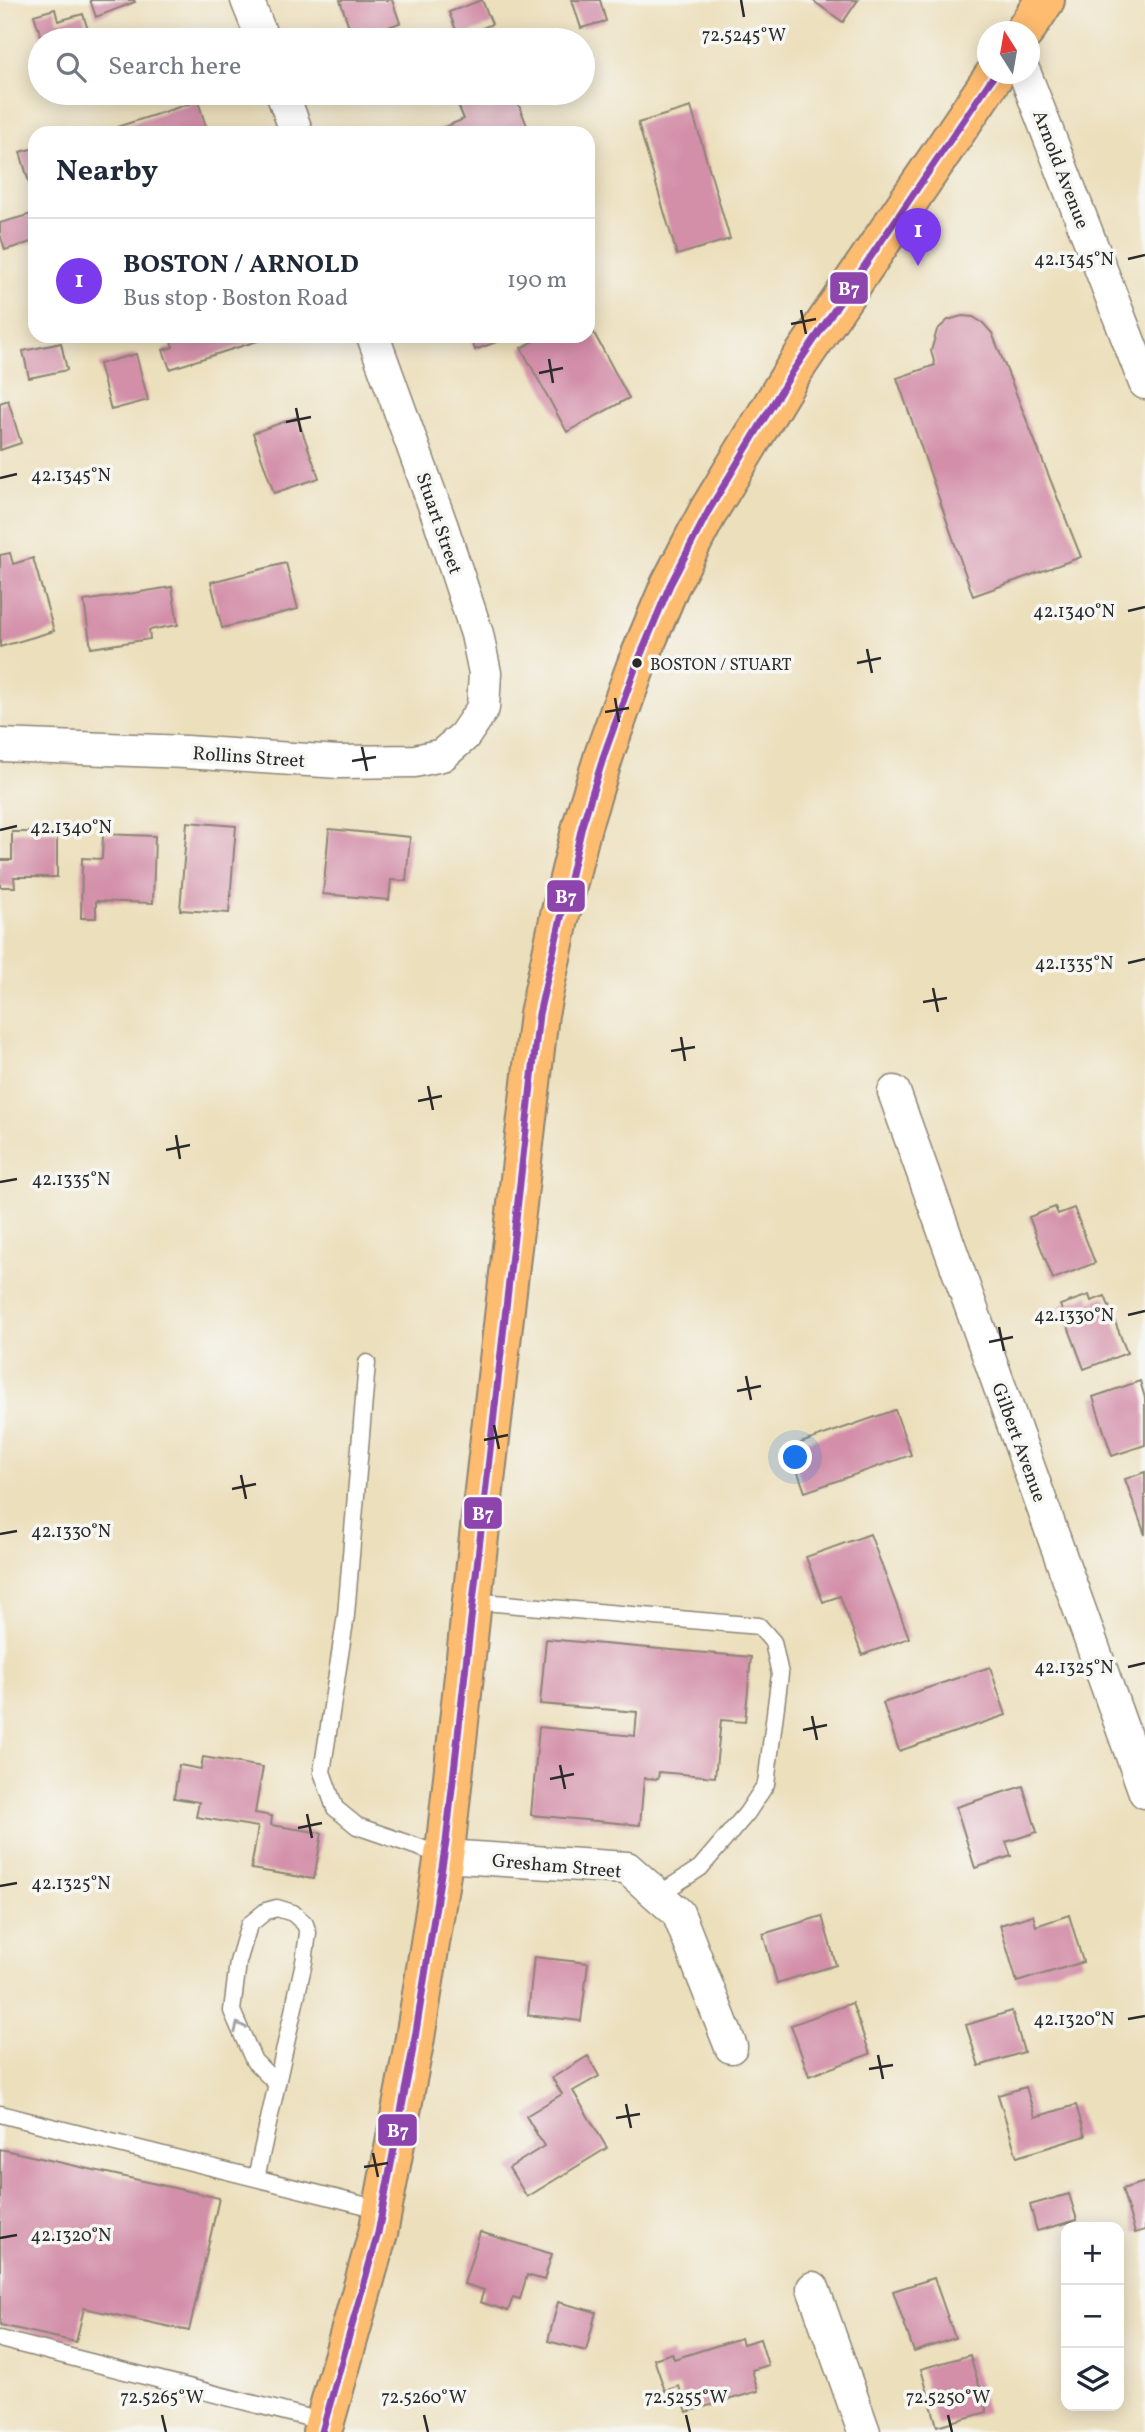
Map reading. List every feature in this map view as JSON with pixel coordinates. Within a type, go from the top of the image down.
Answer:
[{"type":"main road","points":[[1031,21],[1045,0]]},
{"type":"main road","points":[[324,2427],[365,2285],[383,2210],[410,2071],[443,1856],[539,1014],[572,864],[593,788],[620,709],[670,585],[736,463],[793,371],[988,84]]},
{"type":"street","points":[[247,0],[258,28]]},
{"type":"street","name":"Arnold Avenue","points":[[1029,84],[1145,383]]},
{"type":"street","points":[[286,105],[294,126]]},
{"type":"street","name":"Stuart Street","points":[[376,343],[443,527],[477,634],[485,673],[483,708],[479,714]]},
{"type":"street","name":"Rollins Street","points":[[0,745],[186,752],[340,762],[415,761],[442,755],[464,736],[479,714]]},
{"type":"street","name":"Gilbert Avenue","points":[[894,1092],[1145,1792]]},
{"type":"street","name":"Gresham Street","points":[[443,1856],[627,1868],[678,1913],[731,2048]]},
{"type":"street","points":[[813,2288],[864,2432]]},
{"type":"lane","points":[[367,1363],[346,1615],[322,1772],[335,1808],[357,1826],[443,1856]]},
{"type":"lane","points":[[472,1601],[759,1626],[773,1642],[780,1674],[765,1784],[747,1812],[699,1868],[658,1895]]},
{"type":"lane","points":[[256,2178],[304,1962],[308,1933],[305,1924],[293,1913],[277,1908],[265,1911],[249,1925],[238,1962],[232,2011],[254,2060],[276,2083]]},
{"type":"lane","points":[[0,2114],[383,2210]]},
{"type":"lane","points":[[0,2339],[324,2427]]},
{"type":"building","points":[[90,0],[134,0],[135,2],[96,17]]},
{"type":"building","points":[[340,0],[392,0],[400,23],[385,28],[349,28]]},
{"type":"building","points":[[482,0],[492,24],[483,28],[455,28],[449,12]]},
{"type":"building","points":[[572,0],[600,0],[606,21],[581,28]]},
{"type":"building","points":[[812,0],[858,0],[843,22]]},
{"type":"building","points":[[55,9],[58,21],[83,14],[87,28],[38,28],[34,15]]},
{"type":"building","points":[[186,105],[199,105],[206,126],[120,126]]},
{"type":"building","points":[[458,105],[519,105],[527,126],[447,126],[464,119]]},
{"type":"building","points":[[691,107],[730,239],[677,255],[638,123]]},
{"type":"building","points":[[28,150],[28,179],[20,152]]},
{"type":"building","points":[[28,215],[28,243],[5,250],[0,223]]},
{"type":"building","points":[[962,316],[973,317],[992,333],[1081,557],[973,596],[897,378],[935,365],[931,351],[937,330],[948,320]]},
{"type":"building","points":[[595,335],[629,398],[567,432],[521,348],[531,343],[595,343]]},
{"type":"building","points":[[61,343],[67,370],[29,378],[23,351]]},
{"type":"building","points":[[172,343],[251,343],[170,369],[163,350],[173,347]]},
{"type":"building","points":[[472,343],[494,343],[475,350]]},
{"type":"building","points":[[136,354],[148,400],[111,410],[99,364]]},
{"type":"building","points":[[8,400],[21,443],[0,450],[0,403]]},
{"type":"building","points":[[297,417],[319,478],[274,493],[253,433]]},
{"type":"building","points":[[10,553],[13,564],[33,558],[54,631],[0,647],[0,555]]},
{"type":"building","points":[[286,563],[298,609],[222,628],[211,582]]},
{"type":"building","points":[[172,587],[178,625],[149,630],[150,639],[91,648],[84,601]]},
{"type":"building","points":[[187,822],[236,826],[229,913],[180,910]]},
{"type":"building","points":[[329,829],[410,837],[406,881],[391,880],[389,900],[323,894]]},
{"type":"building","points":[[12,832],[57,832],[57,877],[14,877],[15,887],[0,887],[0,860],[12,860]]},
{"type":"building","points":[[103,834],[155,836],[153,903],[96,901],[96,918],[81,918],[82,858],[102,859]]},
{"type":"building","points":[[1055,1207],[1058,1214],[1074,1208],[1095,1263],[1053,1279],[1029,1217]]},
{"type":"building","points":[[1089,1295],[1091,1301],[1105,1296],[1127,1353],[1084,1369],[1060,1305]]},
{"type":"building","points":[[1140,1381],[1145,1398],[1145,1445],[1112,1456],[1093,1397]]},
{"type":"building","points":[[895,1410],[911,1455],[805,1492],[789,1447]]},
{"type":"building","points":[[1145,1472],[1145,1535],[1125,1479]]},
{"type":"building","points":[[870,1534],[909,1638],[862,1655],[840,1596],[823,1602],[806,1557]]},
{"type":"building","points":[[546,1639],[751,1657],[745,1722],[721,1720],[715,1777],[659,1772],[658,1779],[644,1778],[640,1825],[531,1815],[539,1727],[635,1736],[637,1712],[540,1704]]},
{"type":"building","points":[[990,1667],[1006,1715],[899,1751],[883,1703]]},
{"type":"building","points":[[203,1757],[263,1767],[255,1813],[272,1816],[271,1825],[322,1833],[314,1879],[251,1869],[258,1827],[196,1817],[199,1802],[174,1798],[179,1765],[201,1769]]},
{"type":"building","points":[[1023,1786],[1037,1832],[1006,1842],[1011,1856],[975,1868],[956,1807]]},
{"type":"building","points":[[1033,1915],[1036,1926],[1069,1915],[1083,1962],[1017,1982],[1000,1925]]},
{"type":"building","points":[[822,1916],[836,1965],[777,1983],[763,1934]]},
{"type":"building","points":[[534,1957],[588,1963],[581,2021],[528,2015]]},
{"type":"building","points":[[852,2003],[870,2054],[809,2076],[791,2025]]},
{"type":"building","points":[[1012,2011],[1024,2052],[979,2066],[966,2025]]},
{"type":"building","points":[[588,2056],[599,2076],[573,2091],[607,2148],[527,2197],[509,2168],[544,2146],[526,2116],[562,2094],[552,2078]]},
{"type":"building","points":[[1026,2087],[1035,2117],[1076,2105],[1085,2136],[1017,2157],[998,2095]]},
{"type":"building","points":[[0,2149],[219,2198],[189,2331],[84,2308],[76,2342],[0,2325]]},
{"type":"building","points":[[1145,2182],[1145,2230],[1135,2233],[1122,2189]]},
{"type":"building","points":[[1069,2194],[1077,2220],[1061,2222],[1061,2224],[1037,2231],[1030,2205]]},
{"type":"building","points":[[480,2232],[552,2254],[544,2280],[527,2275],[520,2299],[513,2297],[508,2311],[480,2302],[484,2290],[464,2284]]},
{"type":"building","points":[[934,2278],[955,2338],[914,2352],[893,2291]]},
{"type":"building","points":[[558,2302],[596,2312],[586,2351],[548,2341]]},
{"type":"building","points":[[741,2338],[743,2344],[760,2339],[768,2365],[752,2370],[758,2391],[687,2412],[679,2386],[665,2391],[654,2359],[672,2353],[674,2359]]},
{"type":"building","points":[[970,2355],[987,2412],[937,2426],[921,2369]]},
{"type":"transit line","name":"B7","points":[[322,2432],[378,2233],[415,2038],[446,1842],[539,1014],[582,826],[636,666],[670,585],[709,510],[793,371],[988,84]]},
{"type":"place","name":"BOSTON / ARNOLD","points":[[918,266]]},
{"type":"place","name":"BOSTON / STUART","points":[[637,663]]}]
